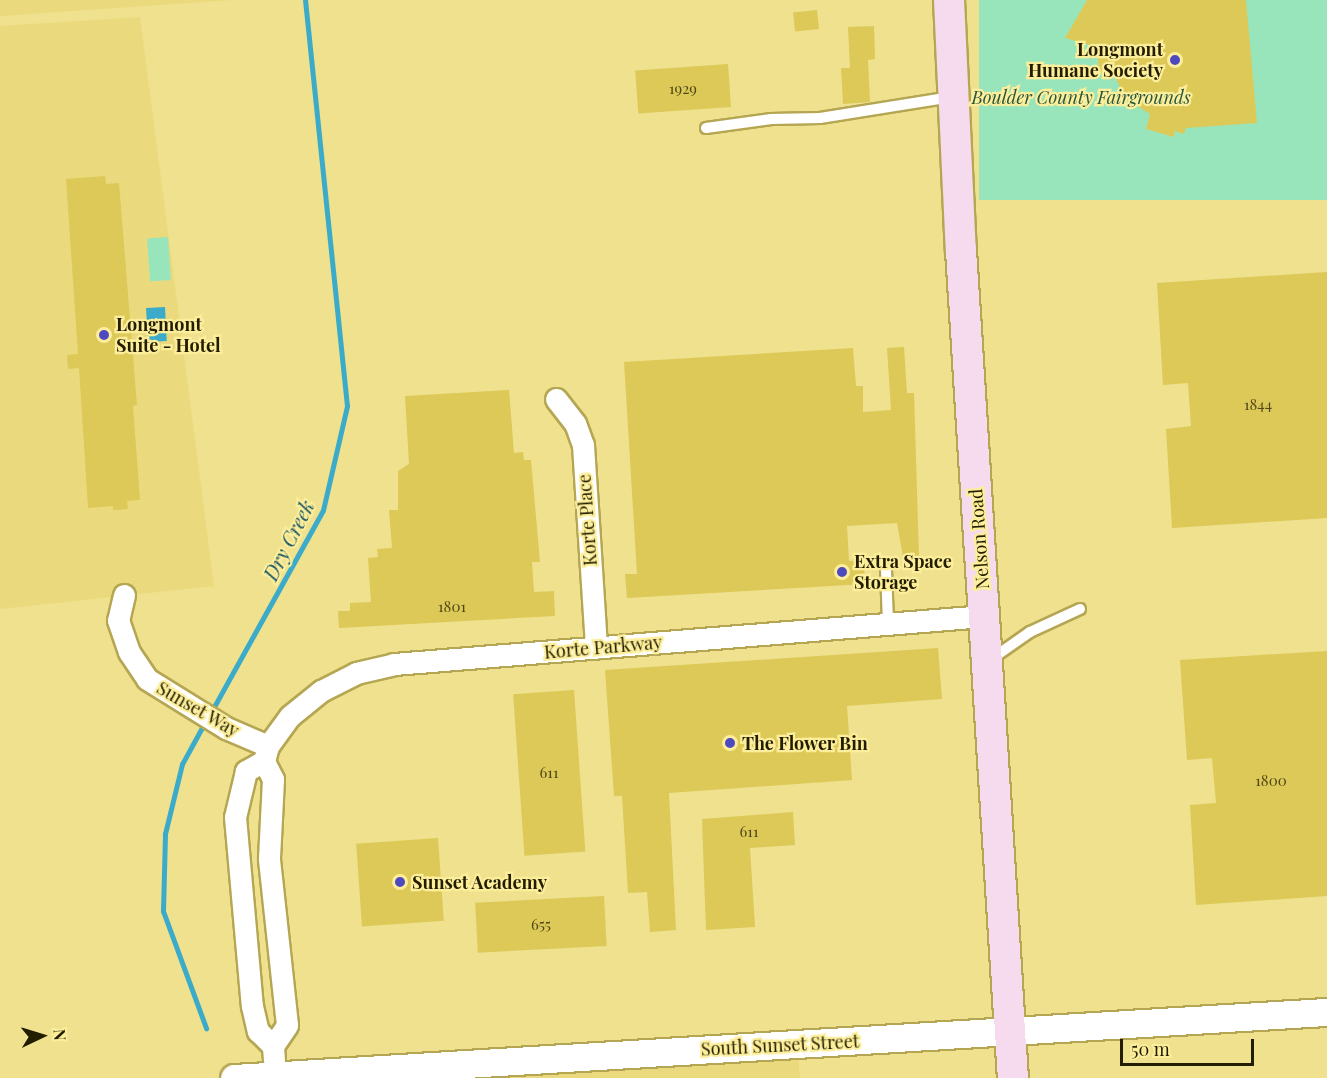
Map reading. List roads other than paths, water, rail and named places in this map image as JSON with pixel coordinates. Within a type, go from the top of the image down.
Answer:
[{"type":"main road","name":"Nelson Road","points":[[949,0],[1013,1078]]},
{"type":"street","name":"Korte Place","points":[[556,399],[575,423],[583,445],[596,648]]},
{"type":"street","name":"Sunset Way","points":[[124,595],[118,620],[129,652],[147,679],[188,707],[266,754]]},
{"type":"street","name":"Korte Parkway","points":[[273,1046],[258,1031],[252,1006],[235,817],[246,771],[266,754],[290,716],[321,691],[356,673],[394,664],[888,622],[984,616]]},
{"type":"street","points":[[266,754],[273,780],[268,858],[287,1025],[273,1046],[277,1077]]},
{"type":"street","name":"South Sunset Street","points":[[234,1078],[1327,1012]]},
{"type":"lane","points":[[706,128],[771,119],[820,118],[954,96]]},
{"type":"lane","points":[[886,570],[888,622]]},
{"type":"lane","points":[[987,662],[1030,632],[1080,609]]},
{"type":"water","points":[[165,307],[167,341],[148,342],[146,308]]},
{"type":"waterway","name":"Dry Creek","points":[[210,714],[323,510],[347,406],[305,0]]},
{"type":"waterway","name":"Dry Creek","points":[[205,722],[182,764],[165,834],[163,911],[206,1028]]},
{"type":"place","name":"Longmont Humane Society","points":[[1175,60]]},
{"type":"place","name":"Longmont Suite - Hotel","points":[[104,335]]},
{"type":"place","name":"Extra Space Storage","points":[[842,572]]},
{"type":"place","name":"The Flower Bin","points":[[730,743]]},
{"type":"place","name":"Sunset Academy","points":[[400,882]]},
{"type":"park label","name":"Boulder County Fairgrounds","points":[[1081,97]]}]
